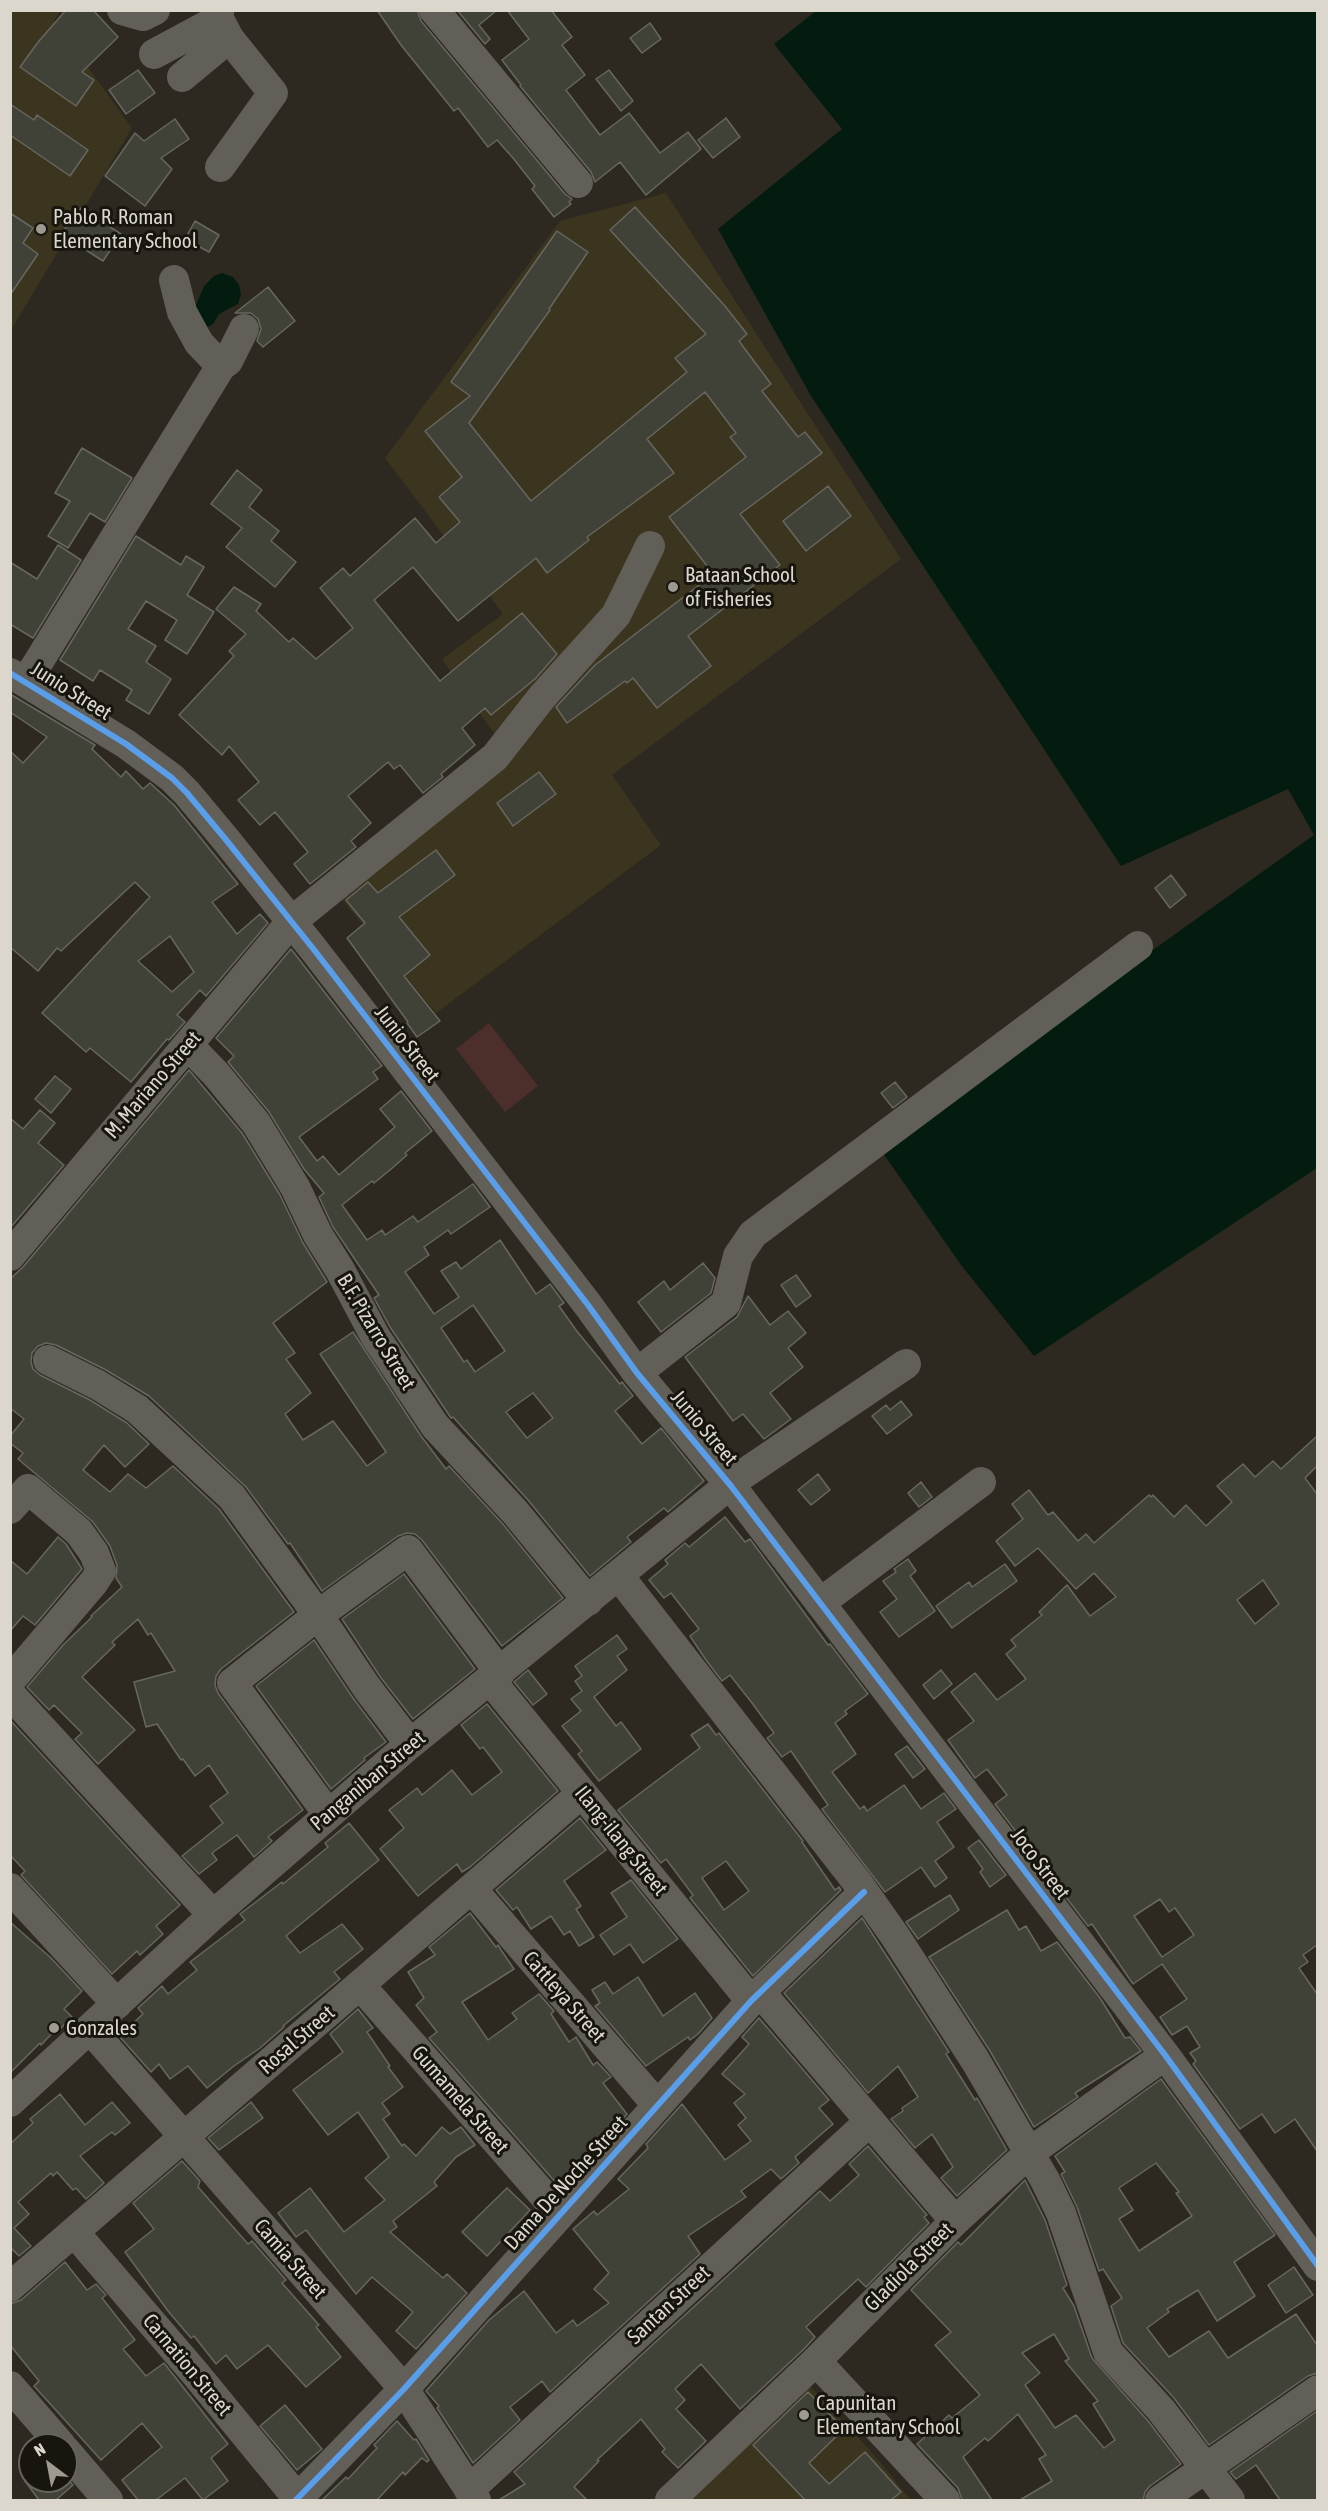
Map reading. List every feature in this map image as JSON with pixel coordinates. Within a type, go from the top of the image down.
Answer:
[{"type":"street","points":[[122,10],[143,16],[155,10]]},
{"type":"street","points":[[434,10],[578,183]]},
{"type":"street","points":[[154,54],[210,22]]},
{"type":"street","points":[[182,77],[210,22]]},
{"type":"street","points":[[210,22],[273,93],[220,167]]},
{"type":"street","points":[[174,280],[182,312],[199,342],[221,366]]},
{"type":"street","points":[[20,672],[221,366],[228,361],[244,329]]},
{"type":"street","name":"M. Mariano Street","points":[[10,1256],[294,919],[495,757],[542,697],[616,615],[650,546]]},
{"type":"street","name":"Junio Street","points":[[20,672],[126,744],[172,778],[187,793],[294,919],[573,1286],[735,1481]]},
{"type":"street","points":[[642,1369],[726,1303],[738,1256],[753,1234],[1138,946]]},
{"type":"street","name":"B.F. Pizarro Street","points":[[188,1046],[233,1094],[261,1132],[295,1187],[318,1235],[340,1270],[375,1336],[435,1426],[520,1518],[588,1601]]},
{"type":"street","points":[[48,1360],[98,1385],[137,1409],[232,1497],[318,1615],[367,1688],[410,1744]]},
{"type":"street","name":"Panganiban Street","points":[[10,2102],[213,1915],[410,1744],[735,1481],[906,1364]]},
{"type":"street","name":"Joco Street","points":[[735,1481],[820,1604],[1165,2055],[1317,2266]]},
{"type":"street","points":[[820,1604],[981,1482]]},
{"type":"street","points":[[10,1509],[28,1489],[79,1532],[94,1553],[101,1571],[10,1681]]},
{"type":"street","name":"Ilang-ilang Street","points":[[318,1615],[408,1550],[495,1677],[582,1793],[755,1996],[870,2121],[956,2221]]},
{"type":"street","points":[[619,1576],[864,1892],[943,2008],[1029,2153],[1061,2213],[1108,2352],[1161,2410],[1230,2500]]},
{"type":"street","points":[[318,1615],[232,1683],[328,1814]]},
{"type":"street","points":[[10,1694],[213,1915]]},
{"type":"street","name":"Rosal Street","points":[[10,2287],[582,1793]]},
{"type":"street","points":[[10,1888],[117,2004]]},
{"type":"street","name":"Cattleya Street","points":[[471,1889],[657,2105]]},
{"type":"street","name":"Dama De Noche Street","points":[[297,2500],[404,2389],[755,1996],[864,1892]]},
{"type":"street","name":"Gumamela Street","points":[[360,1985],[560,2214]]},
{"type":"street","name":"Camia Street","points":[[90,2029],[404,2389],[473,2495]]},
{"type":"street","name":"Gladiola Street","points":[[670,2500],[816,2361],[956,2221],[1029,2153],[1165,2055]]},
{"type":"street","name":"Santan Street","points":[[473,2495],[870,2121]]},
{"type":"street","name":"Carnation Street","points":[[74,2232],[194,2372],[297,2500]]},
{"type":"street","points":[[816,2361],[945,2500]]},
{"type":"street","points":[[10,2385],[51,2433]]},
{"type":"street","points":[[1160,2500],[1317,2390]]},
{"type":"street","points":[[78,2466],[105,2500]]},
{"type":"shaded area","name":"Pablo R. Roman Elementary School","points":[[11,11],[60,11],[54,21],[132,128],[11,330]]},
{"type":"shaded area","points":[[816,11],[1317,11],[1317,1168],[1034,1356],[961,1265],[878,1146],[1314,835],[1288,789],[1121,866],[811,396],[718,229],[842,129],[774,44]]},
{"type":"shaded area","name":"Bataan School of Fisheries","points":[[666,193],[901,559],[612,775],[661,845],[436,1013],[325,879],[498,739],[442,659],[503,614],[385,458],[560,221]]},
{"type":"shaded area","points":[[222,273],[233,277],[239,285],[241,294],[238,304],[219,314],[213,324],[208,327],[200,324],[195,317],[196,305],[204,286],[214,276]]},
{"type":"shaded area","points":[[489,1023],[538,1086],[505,1112],[456,1049]]},
{"type":"shaded area","name":"Capunitan Elementary School","points":[[806,2382],[869,2449],[911,2500],[682,2500]]},
{"type":"building","points":[[66,10],[93,10],[118,37],[82,72],[94,80],[76,106],[20,67]]},
{"type":"building","points":[[377,10],[417,10],[421,21],[565,194],[572,199],[569,202],[571,204],[554,217],[532,189],[535,186],[513,158],[497,140],[488,147],[458,108],[454,111],[401,45]]},
{"type":"building","points":[[457,10],[497,10],[479,25],[490,39],[485,44]]},
{"type":"building","points":[[507,10],[551,10],[572,37],[562,45],[585,75],[566,90],[600,135],[629,113],[660,153],[688,132],[701,149],[646,195],[620,162],[595,182],[591,172],[520,86],[502,60],[529,39]]},
{"type":"building","points":[[650,23],[661,39],[642,53],[630,38]]},
{"type":"building","points":[[138,70],[155,93],[126,114],[109,90]]},
{"type":"building","points":[[609,70],[633,101],[621,111],[596,79]]},
{"type":"building","points":[[10,104],[34,120],[37,115],[88,150],[70,176],[10,135]]},
{"type":"building","points":[[726,118],[740,137],[713,158],[698,140]]},
{"type":"building","points":[[175,119],[189,139],[161,158],[172,169],[145,206],[105,176],[135,133],[144,141]]},
{"type":"building","points":[[635,207],[725,306],[747,334],[739,341],[771,384],[762,391],[798,437],[805,432],[822,453],[740,514],[780,565],[688,636],[711,666],[657,708],[633,678],[627,683],[625,681],[567,723],[556,707],[595,665],[703,582],[701,579],[711,571],[669,517],[746,457],[730,437],[736,433],[705,392],[647,439],[674,473],[587,537],[589,540],[547,573],[536,558],[458,621],[413,567],[374,600],[440,681],[522,613],[557,654],[535,679],[491,715],[485,708],[462,728],[475,745],[441,774],[443,777],[423,793],[400,765],[394,769],[388,762],[348,796],[371,823],[351,841],[356,847],[310,884],[294,864],[308,852],[275,812],[260,825],[238,800],[259,782],[229,746],[222,755],[179,715],[234,656],[229,651],[246,634],[216,609],[234,587],[261,604],[256,611],[289,642],[293,638],[316,659],[353,628],[320,588],[343,568],[350,576],[415,518],[436,543],[460,522],[439,497],[462,477],[425,431],[470,396],[451,382],[557,231],[588,252],[550,310],[469,423],[531,501],[687,372],[675,358],[706,334],[610,230]]},
{"type":"building","points":[[81,208],[121,234],[103,261],[61,234]]},
{"type":"building","points":[[10,213],[33,228],[23,243],[38,254],[10,295]]},
{"type":"building","points":[[195,221],[219,235],[209,252],[185,239]]},
{"type":"building","points":[[268,287],[295,321],[263,347],[257,341],[261,329],[258,319],[251,313],[235,313]]},
{"type":"building","points":[[82,448],[132,478],[105,522],[90,513],[68,548],[48,536],[70,501],[55,493]]},
{"type":"building","points":[[237,470],[262,490],[249,507],[279,531],[271,541],[296,562],[275,587],[226,547],[242,528],[211,504]]},
{"type":"building","points":[[828,486],[851,516],[806,551],[783,521]]},
{"type":"building","points":[[136,536],[181,565],[186,556],[204,567],[187,595],[214,612],[187,654],[165,640],[177,620],[146,601],[128,629],[156,646],[146,662],[171,679],[149,714],[126,700],[132,690],[100,670],[93,681],[60,660]]},
{"type":"building","points":[[58,545],[81,560],[33,638],[10,624],[10,562],[37,579]]},
{"type":"building","points":[[10,694],[95,745],[92,749],[121,777],[126,771],[143,789],[150,783],[174,805],[238,884],[212,902],[237,934],[260,914],[268,923],[206,996],[200,990],[177,1015],[185,1022],[169,1040],[167,1039],[131,1082],[90,1048],[86,1052],[42,1013],[150,897],[135,882],[61,951],[57,948],[38,971],[10,947],[10,751],[23,763],[47,737],[10,712]],"holes":[[[170,936],[194,972],[172,992],[138,961]]]},
{"type":"building","points":[[539,772],[556,794],[513,826],[497,803]]},
{"type":"building","points":[[436,850],[455,875],[399,917],[430,955],[404,976],[440,1021],[417,1037],[347,938],[365,923],[346,900],[368,882],[378,893]]},
{"type":"building","points":[[1171,875],[1186,895],[1170,908],[1155,888]]},
{"type":"building","points":[[291,949],[382,1066],[373,1072],[378,1079],[299,1137],[317,1161],[323,1156],[339,1175],[395,1127],[380,1109],[401,1091],[432,1131],[405,1153],[407,1155],[390,1170],[342,1205],[367,1240],[382,1230],[385,1235],[413,1216],[418,1222],[473,1184],[490,1207],[451,1234],[448,1230],[424,1247],[429,1255],[405,1272],[434,1314],[459,1297],[441,1271],[456,1262],[461,1269],[500,1240],[536,1294],[550,1284],[564,1303],[559,1306],[576,1330],[620,1384],[622,1382],[633,1396],[615,1411],[642,1444],[661,1428],[704,1481],[668,1512],[664,1508],[627,1537],[631,1542],[590,1576],[528,1500],[453,1417],[451,1418],[390,1327],[374,1298],[379,1295],[333,1227],[319,1197],[324,1193],[304,1169],[269,1112],[228,1062],[234,1056],[216,1038]],"holes":[[[473,1305],[505,1351],[475,1372],[467,1360],[464,1362],[441,1328]],[[533,1393],[553,1418],[527,1438],[506,1412]]]},
{"type":"building","points":[[189,1070],[242,1133],[280,1195],[303,1243],[327,1282],[273,1323],[295,1353],[286,1359],[311,1393],[285,1414],[303,1440],[333,1421],[367,1466],[386,1452],[320,1354],[353,1332],[421,1436],[446,1469],[449,1466],[502,1523],[563,1598],[502,1646],[422,1540],[415,1534],[407,1533],[398,1536],[322,1591],[290,1543],[288,1544],[246,1487],[149,1396],[106,1370],[56,1345],[46,1343],[38,1346],[32,1353],[33,1369],[127,1423],[149,1444],[125,1467],[104,1445],[83,1470],[110,1492],[128,1474],[146,1488],[173,1466],[219,1509],[294,1612],[221,1669],[216,1676],[215,1685],[218,1693],[303,1810],[268,1837],[272,1841],[254,1857],[237,1835],[212,1853],[217,1860],[199,1874],[182,1856],[223,1823],[210,1806],[228,1793],[209,1765],[195,1776],[183,1759],[181,1760],[157,1724],[146,1727],[134,1682],[175,1671],[151,1633],[148,1635],[138,1619],[112,1642],[115,1645],[82,1677],[135,1730],[98,1764],[75,1739],[82,1733],[54,1705],[49,1710],[27,1687],[63,1645],[122,1587],[116,1578],[117,1565],[110,1546],[93,1522],[18,1459],[23,1453],[10,1443],[10,1436],[24,1419],[10,1408],[10,1279],[23,1267]]},
{"type":"building","points":[[55,1076],[71,1089],[51,1113],[35,1099]]},
{"type":"building","points":[[895,1082],[907,1097],[893,1108],[881,1093]]},
{"type":"building","points":[[40,1110],[55,1123],[38,1143],[64,1165],[11,1227],[10,1118],[23,1129]]},
{"type":"building","points":[[703,1263],[715,1278],[711,1293],[661,1332],[638,1302],[664,1281],[670,1290]]},
{"type":"building","points":[[796,1275],[811,1296],[796,1307],[781,1285]]},
{"type":"building","points":[[748,1296],[770,1325],[788,1311],[806,1333],[788,1348],[803,1367],[770,1393],[791,1419],[764,1439],[743,1414],[733,1421],[685,1357],[737,1317]]},
{"type":"building","points":[[901,1401],[912,1415],[887,1434],[872,1416],[886,1405],[890,1410]]},
{"type":"building","points":[[1317,1436],[1317,1466],[1305,1478],[1317,1494],[1317,1945],[1303,1955],[1308,1962],[1299,1968],[1317,1994],[1317,2151],[1295,2119],[1275,2133],[1262,2114],[1240,2129],[1193,2064],[1196,2061],[1190,2053],[1200,2047],[1187,2026],[1172,2035],[1160,2017],[1187,1999],[1162,1964],[1133,1984],[1092,1924],[1088,1926],[995,1804],[1007,1795],[987,1769],[975,1778],[948,1740],[974,1721],[951,1692],[975,1673],[997,1700],[1026,1679],[1006,1654],[1016,1646],[1011,1640],[1042,1615],[1039,1612],[1067,1585],[1090,1616],[1116,1597],[1094,1573],[1076,1589],[1038,1548],[1015,1566],[996,1541],[1023,1519],[1012,1504],[1029,1490],[1048,1515],[1053,1512],[1078,1541],[1086,1534],[1094,1543],[1149,1495],[1151,1497],[1153,1495],[1174,1517],[1186,1505],[1206,1526],[1232,1502],[1217,1486],[1243,1464],[1255,1477],[1273,1461],[1281,1469]],"holes":[[[1263,1580],[1279,1604],[1255,1624],[1237,1600]],[[1160,1899],[1169,1912],[1175,1908],[1194,1935],[1162,1957],[1134,1916]]]},
{"type":"building","points":[[818,1474],[830,1490],[811,1505],[798,1490]]},
{"type":"building","points":[[921,1482],[932,1497],[919,1507],[908,1493]]},
{"type":"building","points":[[725,1517],[745,1542],[750,1539],[828,1645],[830,1644],[868,1694],[845,1711],[847,1714],[835,1723],[856,1754],[832,1772],[860,1809],[864,1806],[867,1811],[904,1785],[921,1809],[944,1793],[956,1809],[937,1822],[954,1847],[935,1861],[947,1878],[935,1887],[921,1867],[885,1892],[822,1809],[828,1805],[791,1751],[782,1757],[767,1738],[774,1733],[752,1703],[730,1675],[722,1681],[706,1660],[690,1636],[699,1629],[671,1593],[664,1598],[649,1580],[668,1564],[665,1560],[685,1543],[689,1547]]},
{"type":"building","points":[[58,1537],[66,1544],[82,1569],[35,1625],[23,1616],[10,1631],[10,1560],[27,1574]]},
{"type":"building","points":[[908,1559],[916,1571],[910,1576],[935,1611],[899,1637],[880,1612],[897,1599],[883,1581],[896,1572],[894,1569]]},
{"type":"building","points":[[1005,1564],[1017,1581],[952,1628],[936,1606],[969,1582],[972,1587]]},
{"type":"building","points":[[404,1574],[475,1669],[413,1719],[381,1678],[342,1619]]},
{"type":"building","points":[[617,1635],[627,1649],[617,1656],[627,1670],[594,1697],[616,1726],[621,1722],[641,1749],[599,1781],[578,1754],[582,1751],[562,1726],[581,1711],[571,1699],[582,1691],[575,1681],[582,1676],[575,1666]]},
{"type":"building","points":[[314,1640],[386,1742],[364,1758],[365,1760],[331,1789],[256,1686]]},
{"type":"building","points":[[528,1670],[547,1694],[533,1705],[514,1682]]},
{"type":"building","points":[[941,1670],[952,1684],[934,1699],[923,1685]]},
{"type":"building","points":[[487,1704],[558,1791],[470,1867],[462,1872],[457,1864],[418,1896],[380,1849],[404,1828],[389,1810],[417,1788],[422,1795],[452,1770],[472,1795],[502,1772],[483,1747],[480,1749],[461,1725]]},
{"type":"building","points":[[10,1720],[180,1905],[156,1926],[163,1934],[140,1955],[137,1951],[112,1974],[21,1875],[25,1871],[10,1855]]},
{"type":"building","points":[[708,1724],[716,1735],[719,1733],[803,1841],[835,1890],[839,1887],[841,1890],[753,1976],[690,1898],[693,1895],[666,1859],[661,1863],[618,1810],[700,1748],[691,1735]],"holes":[[[726,1861],[749,1891],[724,1910],[702,1878]]]},
{"type":"building","points":[[907,1746],[925,1769],[913,1778],[895,1754]]},
{"type":"building","points":[[580,1818],[606,1850],[564,1881],[581,1906],[576,1909],[594,1937],[579,1946],[570,1931],[564,1935],[551,1916],[531,1929],[517,1907],[513,1910],[496,1890]]},
{"type":"building","points":[[349,1823],[379,1860],[286,1936],[300,1953],[342,1924],[363,1949],[334,1972],[340,1979],[260,2048],[207,2088],[188,2066],[170,2079],[159,2064],[151,2072],[119,2036],[143,2014],[138,2008],[162,1986],[168,1994],[197,1970],[190,1962],[245,1920],[240,1914],[282,1882],[283,1884],[328,1847],[325,1843]]},
{"type":"building","points":[[979,1840],[1006,1875],[990,1887],[980,1872],[983,1869],[968,1848]]},
{"type":"building","points":[[631,1880],[678,1939],[643,1963],[630,1944],[614,1955],[600,1935],[627,1917],[611,1893]]},
{"type":"building","points":[[950,1895],[959,1910],[918,1939],[906,1922]]},
{"type":"building","points":[[1007,1910],[1019,1930],[1026,1926],[1041,1951],[1057,1942],[1100,1998],[1125,2038],[1130,2037],[1141,2051],[1075,2093],[1078,2097],[1034,2127],[990,2051],[929,1957]]},
{"type":"building","points":[[470,1913],[496,1947],[498,1945],[514,1969],[462,2002],[488,2040],[517,2019],[512,2013],[539,1994],[554,2011],[551,2014],[569,2042],[576,2037],[593,2065],[597,2062],[611,2077],[603,2083],[627,2114],[584,2162],[557,2184],[429,2038],[437,2032],[416,2005],[424,1998],[408,1972],[435,1955],[429,1947]]},
{"type":"building","points":[[862,1918],[949,2052],[946,2054],[975,2100],[977,2098],[1007,2150],[957,2196],[941,2178],[953,2167],[932,2134],[915,2148],[891,2119],[918,2097],[898,2066],[868,2093],[784,1993]]},
{"type":"building","points":[[10,1922],[51,1958],[82,1991],[64,2009],[72,2017],[61,2028],[59,2026],[41,2045],[40,2043],[10,2073]]},
{"type":"building","points":[[638,1977],[663,2016],[695,1993],[712,2018],[690,2040],[688,2037],[646,2066],[595,2006],[600,2003],[592,1990],[605,1982],[613,1994]]},
{"type":"building","points":[[358,2009],[373,2028],[367,2032],[403,2087],[382,2103],[390,2114],[383,2119],[402,2146],[404,2144],[416,2156],[442,2127],[450,2134],[461,2127],[475,2145],[456,2157],[434,2182],[437,2186],[393,2221],[397,2227],[390,2232],[443,2278],[447,2274],[467,2293],[416,2349],[396,2331],[413,2312],[372,2277],[356,2294],[306,2230],[296,2237],[278,2213],[310,2188],[344,2232],[385,2200],[365,2178],[389,2157],[358,2112],[328,2135],[293,2090],[343,2052],[330,2034]]},
{"type":"building","points":[[759,2018],[829,2100],[819,2108],[833,2124],[795,2157],[799,2163],[781,2179],[771,2169],[741,2191],[746,2197],[688,2236],[700,2254],[550,2392],[542,2381],[510,2407],[520,2420],[473,2463],[437,2408],[439,2406],[426,2391],[489,2320],[524,2291],[556,2333],[573,2320],[577,2326],[609,2303],[594,2289],[609,2273],[573,2229],[594,2211],[597,2215],[629,2189],[618,2179],[648,2148],[646,2144],[682,2104],[725,2160],[751,2141],[738,2125],[746,2118],[734,2103],[745,2094],[722,2074],[749,2044],[742,2037]]},
{"type":"building","points":[[1161,2079],[1275,2235],[1234,2262],[1255,2296],[1217,2321],[1198,2290],[1167,2309],[1169,2312],[1147,2328],[1169,2357],[1209,2331],[1228,2358],[1296,2314],[1317,2345],[1317,2373],[1308,2376],[1209,2445],[1174,2398],[1123,2343],[1111,2306],[1122,2298],[1103,2269],[1099,2271],[1077,2207],[1061,2174],[1065,2172],[1055,2156]],"holes":[[[1156,2163],[1179,2192],[1176,2193],[1192,2216],[1139,2251],[1119,2219],[1133,2210],[1119,2188]]]},
{"type":"building","points":[[60,2094],[85,2125],[112,2102],[130,2123],[115,2135],[112,2132],[80,2156],[104,2183],[86,2199],[76,2188],[73,2190],[57,2172],[53,2176],[51,2173],[18,2202],[29,2214],[14,2228],[31,2246],[19,2256],[10,2247],[10,2144],[33,2123],[30,2119]]},
{"type":"building","points":[[251,2102],[263,2118],[219,2150],[208,2138]]},
{"type":"building","points":[[868,2146],[927,2215],[924,2217],[929,2223],[866,2287],[858,2279],[806,2327],[815,2337],[804,2349],[740,2409],[701,2364],[675,2389],[685,2400],[676,2409],[706,2441],[678,2468],[662,2452],[665,2449],[641,2419],[597,2460],[599,2461],[574,2487],[587,2500],[499,2500],[525,2484],[514,2472],[820,2191],[830,2201],[859,2175],[849,2164]]},
{"type":"building","points":[[182,2161],[200,2181],[198,2187],[248,2244],[252,2241],[286,2280],[282,2283],[319,2325],[316,2327],[341,2357],[306,2387],[268,2345],[237,2369],[226,2355],[216,2364],[194,2336],[191,2338],[168,2311],[125,2252],[154,2229],[133,2203]]},
{"type":"building","points":[[1025,2180],[1045,2220],[1067,2285],[1063,2288],[1074,2306],[1092,2358],[1148,2421],[1181,2464],[1150,2486],[1143,2500],[1020,2500],[1052,2481],[1039,2459],[1046,2455],[1018,2414],[988,2441],[985,2438],[963,2457],[992,2500],[962,2500],[958,2488],[917,2444],[949,2415],[952,2418],[980,2395],[935,2345],[951,2332],[911,2290],[958,2242],[961,2245]],"holes":[[[1054,2334],[1069,2359],[1065,2361],[1098,2401],[1093,2404],[1115,2440],[1104,2448],[1076,2415],[1055,2428],[1025,2385],[1040,2373],[1022,2353]]]},
{"type":"building","points":[[507,2188],[530,2210],[487,2256],[462,2232]]},
{"type":"building","points":[[65,2262],[87,2290],[96,2284],[106,2295],[102,2298],[135,2340],[123,2349],[146,2376],[164,2363],[228,2444],[211,2458],[228,2481],[203,2500],[185,2478],[156,2500],[138,2500],[122,2480],[162,2447],[142,2423],[101,2460],[34,2386],[39,2381],[10,2345],[10,2304],[21,2300]]},
{"type":"building","points":[[1294,2267],[1313,2295],[1286,2313],[1268,2285]]},
{"type":"building","points":[[808,2392],[844,2429],[809,2463],[829,2484],[865,2452],[901,2492],[891,2500],[805,2500],[753,2445]]},
{"type":"building","points":[[285,2405],[322,2449],[297,2470],[260,2426]]},
{"type":"building","points":[[1317,2411],[1317,2500],[1280,2500],[1256,2465],[1236,2479],[1230,2472]]},
{"type":"building","points":[[397,2421],[414,2440],[416,2439],[429,2460],[427,2462],[422,2458],[405,2475],[403,2472],[377,2500],[322,2500],[346,2477],[348,2479],[377,2448],[374,2445]]},
{"type":"building","points":[[34,2493],[64,2493],[56,2500],[39,2500]]},
{"type":"cycle path","points":[[10,673],[126,744],[172,778],[227,841],[315,951],[588,1305],[637,1373],[731,1486],[1165,2055],[1318,2266]]},
{"type":"cycle path","points":[[296,2500],[404,2389],[751,2001],[864,1892]]},
{"type":"place","name":"Pablo R. Roman Elementary School","points":[[41,229]]},
{"type":"place","name":"Bataan School of Fisheries","points":[[673,587]]},
{"type":"place","name":"Gonzales","points":[[54,2028]]},
{"type":"place","name":"Capunitan Elementary School","points":[[804,2415]]}]
